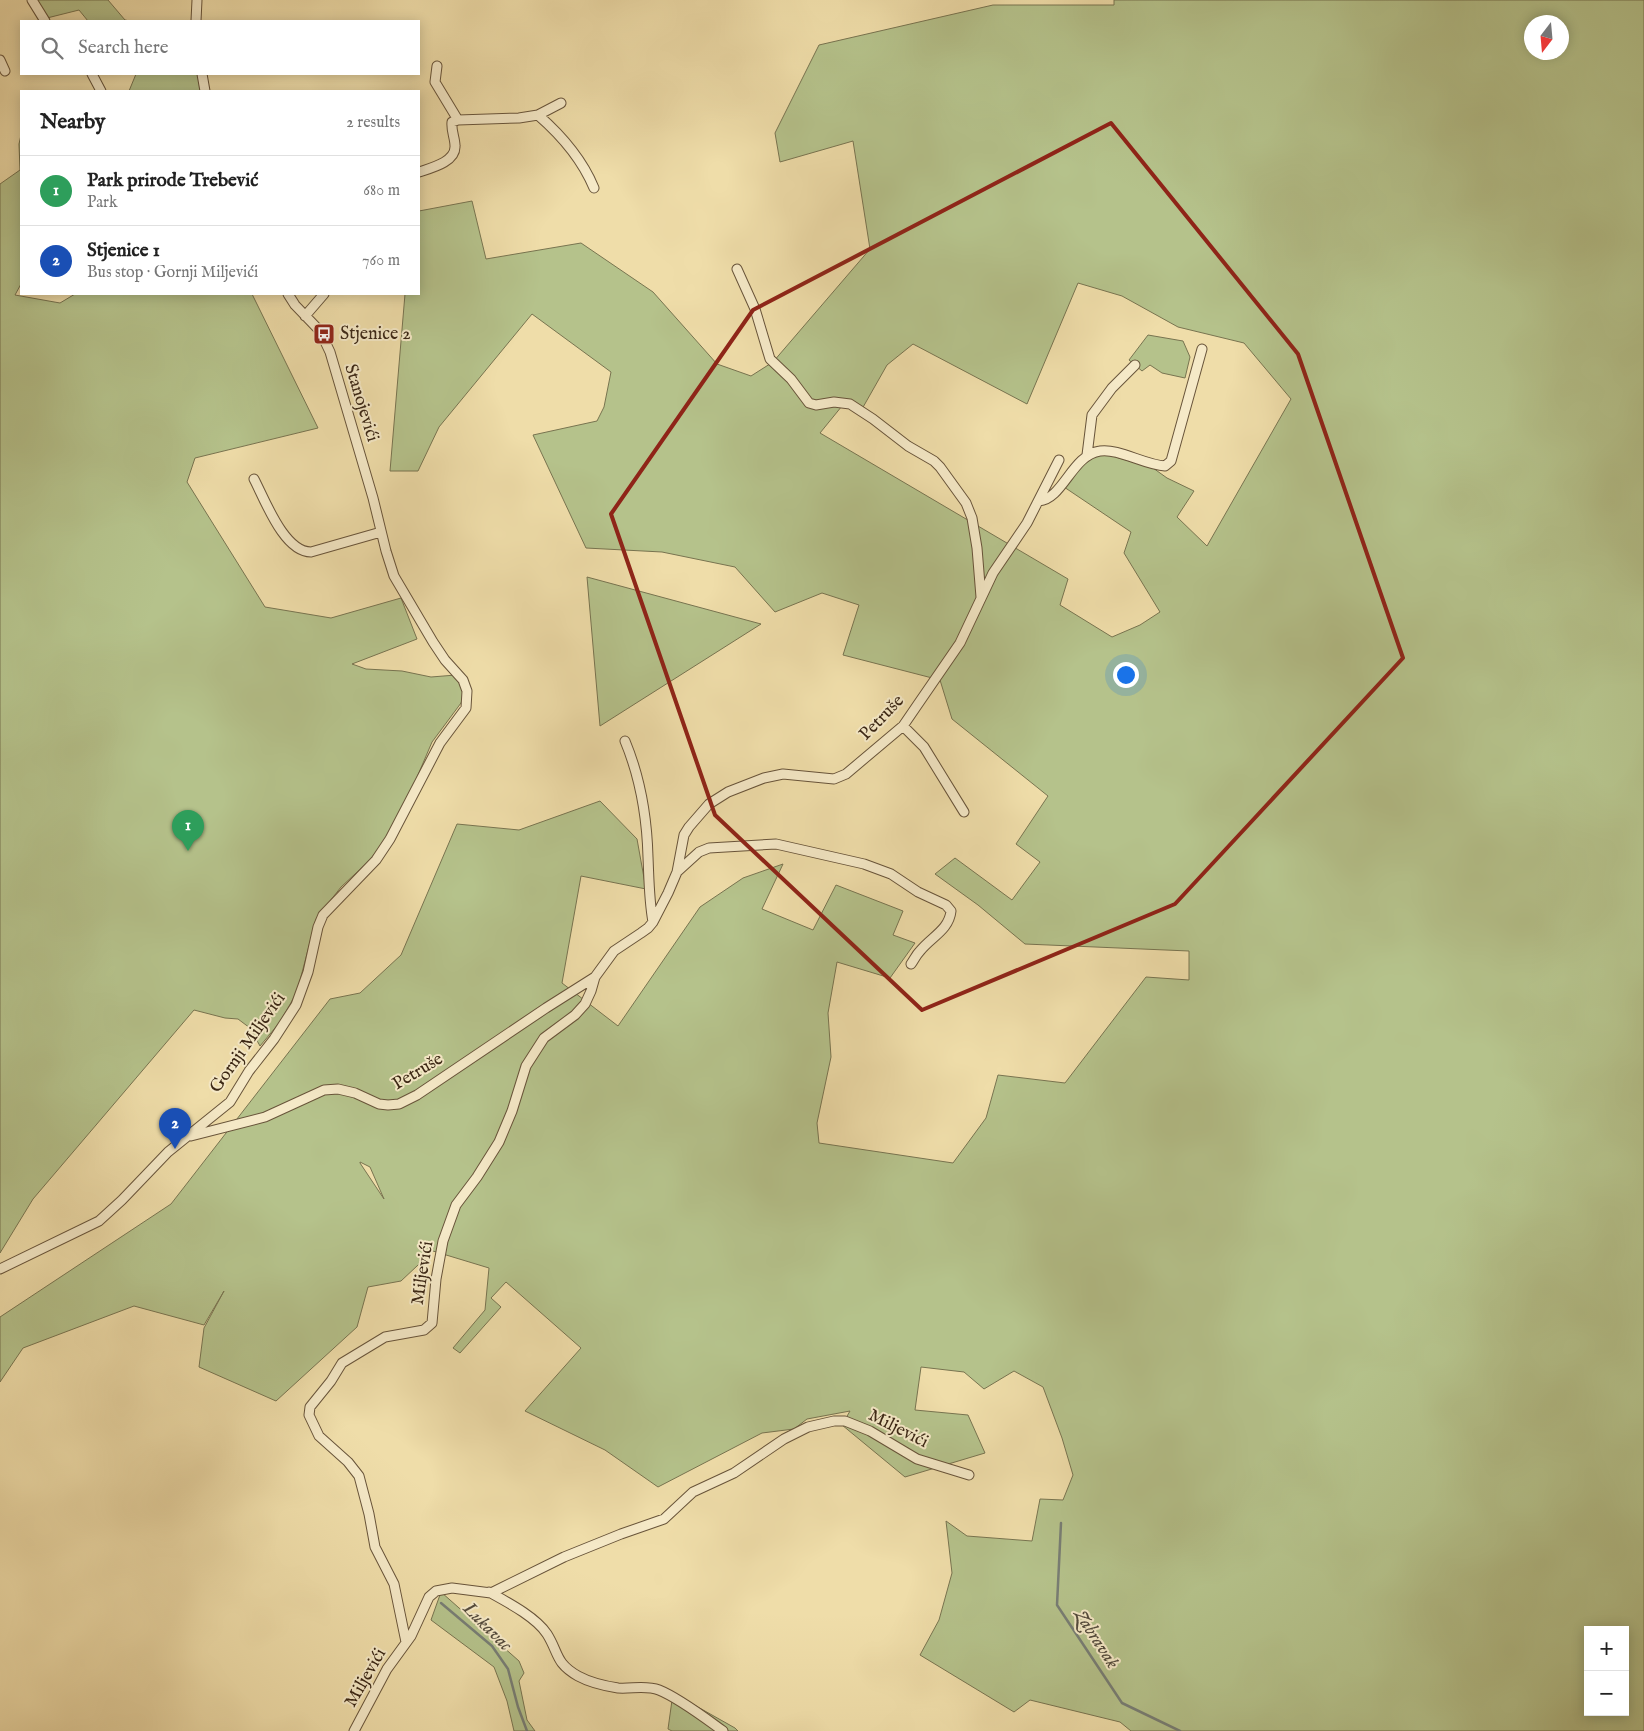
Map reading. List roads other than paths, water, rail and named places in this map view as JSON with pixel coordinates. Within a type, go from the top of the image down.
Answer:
[{"type":"street","points":[[32,0],[44,20]]},
{"type":"street","points":[[196,20],[197,0]]},
{"type":"street","points":[[0,60],[5,71]]},
{"type":"street","points":[[437,66],[436,82],[458,120]]},
{"type":"street","points":[[93,75],[100,90]]},
{"type":"street","points":[[202,75],[205,90]]},
{"type":"street","points":[[420,172],[452,157],[456,145],[452,122],[458,120],[519,118],[538,114],[561,103]]},
{"type":"street","points":[[538,114],[554,128],[572,150],[589,175],[594,188]]},
{"type":"street","points":[[737,269],[755,309],[770,359],[792,379],[809,403],[816,405],[834,402],[850,404],[940,467],[966,503],[972,518],[977,548],[981,598]]},
{"type":"street","name":"Stanojevići","points":[[289,295],[295,305],[320,331],[330,352],[374,498],[381,532],[394,576],[433,642],[445,660],[463,680],[467,691],[466,708]]},
{"type":"street","points":[[305,316],[323,295]]},
{"type":"street","points":[[1039,501],[1046,500],[1055,492],[1087,455],[1102,450],[1158,466],[1165,466],[1171,461],[1202,349]]},
{"type":"street","points":[[1087,455],[1092,415],[1112,388],[1135,365]]},
{"type":"street","name":"Petruše","points":[[595,977],[614,951],[641,933],[653,922],[668,893],[676,872],[684,835],[696,816],[709,804],[728,792],[745,785],[784,774],[840,778],[858,765],[902,726],[960,643],[993,573],[1027,523],[1059,460]]},
{"type":"street","points":[[254,480],[278,526],[297,548],[304,552],[311,552],[381,532]]},
{"type":"street","name":"Gornji Miljevići","points":[[0,1269],[99,1222],[168,1152],[230,1102],[249,1070],[274,1040],[296,1005],[308,972],[318,927],[323,915],[376,860],[390,839],[440,743],[466,708]]},
{"type":"street","points":[[902,726],[924,747],[964,812]]},
{"type":"street","points":[[625,741],[633,761],[644,820],[648,858],[648,884],[653,922]]},
{"type":"street","name":"Petruše","points":[[676,872],[699,852],[709,848],[776,844],[891,874],[918,892],[946,904],[951,911],[946,925],[918,952],[911,964]]},
{"type":"street","points":[[569,993],[595,977]]},
{"type":"street","name":"Miljevići","points":[[406,1642],[394,1584],[375,1547],[359,1476],[348,1462],[318,1436],[309,1415],[310,1407],[331,1381],[342,1363],[385,1337],[424,1330],[432,1323],[436,1279],[443,1241],[456,1205],[499,1142],[512,1111],[526,1066],[544,1038],[575,1015],[585,1004],[595,977]]},
{"type":"street","points":[[569,993],[580,996],[585,1004]]},
{"type":"street","name":"Petruše","points":[[186,1137],[265,1117],[324,1090],[338,1089],[355,1093],[379,1104],[399,1104],[417,1095],[569,993]]},
{"type":"street","name":"Miljevići","points":[[354,1731],[387,1669],[416,1627],[429,1597],[436,1591],[452,1588],[491,1593],[564,1557],[664,1519],[693,1492],[734,1473],[784,1439],[808,1427],[834,1421],[845,1421],[870,1431],[917,1459],[969,1475]]},
{"type":"street","points":[[489,1592],[538,1623],[547,1635],[562,1664],[578,1676],[598,1684],[618,1688],[643,1686],[659,1690],[700,1714],[723,1731]]},
{"type":"waterway","name":"Zabravak","points":[[1061,1523],[1057,1605],[1122,1703],[1180,1731]]},
{"type":"waterway","name":"Lukavac","points":[[441,1603],[492,1646],[508,1669],[518,1707],[527,1731]]},
{"type":"place","name":"Stjenice 2","points":[[324,334]]},
{"type":"place","name":"Park prirode Trebević","points":[[188,851]]},
{"type":"place","name":"Stjenice 1","points":[[175,1149]]}]
